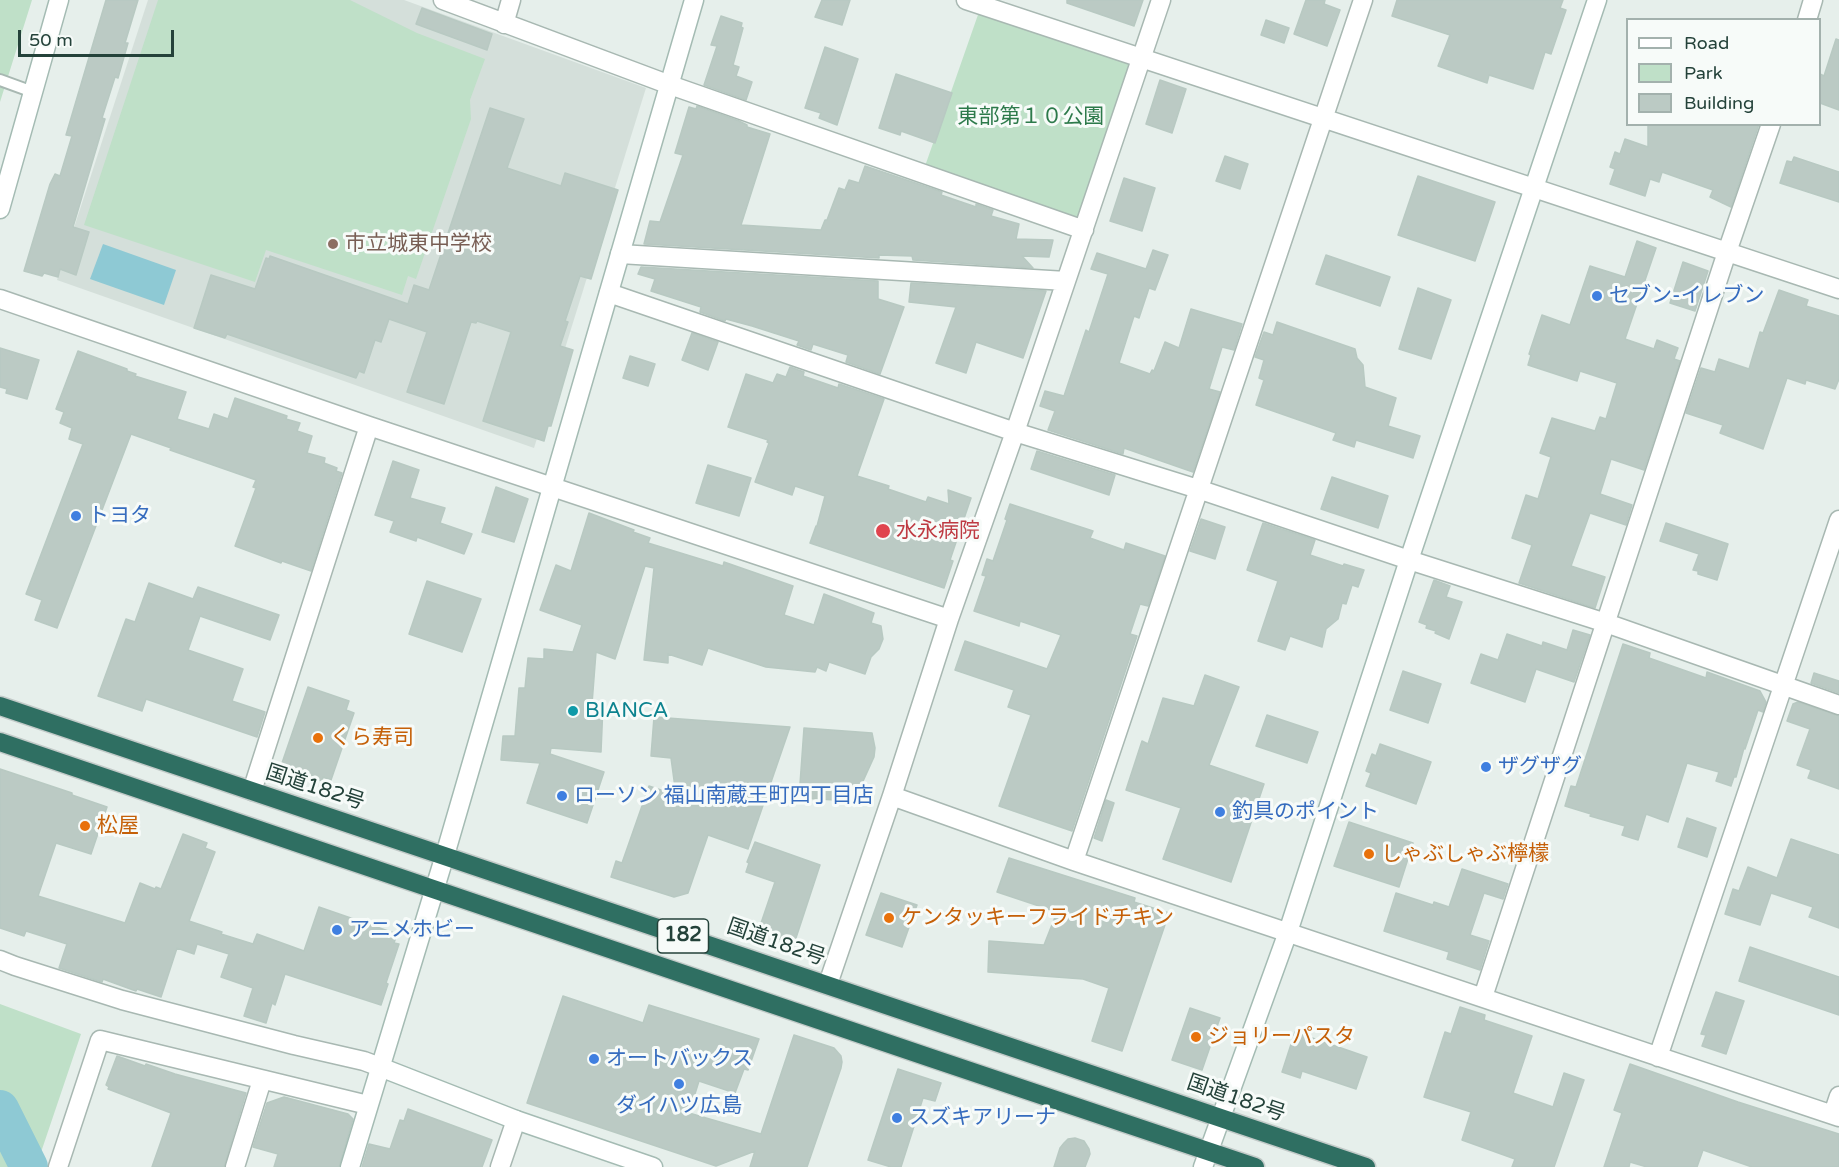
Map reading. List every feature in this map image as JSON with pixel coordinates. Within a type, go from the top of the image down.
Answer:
[{"type":"highway","name":"国道182号","points":[[0,706],[1366,1167]]},
{"type":"highway","name":"182","points":[[0,742],[435,888],[1206,1159],[1255,1167]]},
{"type":"street","points":[[0,209],[59,0]]},
{"type":"street","points":[[443,0],[670,85],[1084,230]]},
{"type":"street","points":[[504,24],[511,0]]},
{"type":"street","points":[[350,1167],[445,855],[694,0]]},
{"type":"street","points":[[966,0],[1839,289]]},
{"type":"street","points":[[828,984],[949,619],[1015,432],[1161,0]]},
{"type":"street","points":[[1074,861],[1363,0]]},
{"type":"street","points":[[1206,1159],[1288,932],[1408,560],[1597,0]]},
{"type":"street","points":[[1807,18],[1813,0]]},
{"type":"street","points":[[1483,997],[1770,126]]},
{"type":"street","points":[[620,254],[1066,281]]},
{"type":"street","points":[[609,293],[1015,432],[1198,489],[1408,560],[1606,623],[1839,705]]},
{"type":"street","points":[[0,299],[369,426],[949,619]]},
{"type":"street","points":[[252,791],[369,426]]},
{"type":"street","points":[[1658,1057],[1839,520]]},
{"type":"street","points":[[892,796],[1074,861],[1836,1115],[1839,1096]]},
{"type":"street","points":[[0,960],[122,1000],[364,1061],[633,1164],[653,1167]]},
{"type":"street","points":[[58,1167],[100,1040],[368,1105]]},
{"type":"street","points":[[235,1167],[262,1080]]},
{"type":"street","points":[[500,1167],[516,1120]]},
{"type":"lane","points":[[0,80],[33,92]]},
{"type":"shaded area","name":"市立城東中学校","points":[[148,0],[404,0],[646,88],[534,448],[57,280]]},
{"type":"green space","points":[[0,0],[32,0],[0,102]]},
{"type":"green space","points":[[158,0],[350,0],[417,33],[485,59],[470,100],[471,119],[416,279],[408,276],[402,295],[266,250],[255,282],[84,225]]},
{"type":"green space","name":"東部第１０公園","points":[[980,9],[1137,59],[1082,225],[924,169]]},
{"type":"green space","points":[[0,1004],[81,1034],[36,1167],[0,1167]]},
{"type":"water","points":[[103,244],[176,270],[164,305],[90,279]]},
{"type":"building","points":[[106,0],[138,0],[125,43],[128,43],[118,78],[115,77],[102,118],[105,119],[73,227],[89,232],[76,275],[60,269],[58,277],[44,273],[42,276],[24,271],[50,184],[55,174],[60,176],[72,136],[66,135]]},
{"type":"building","points":[[822,0],[850,0],[842,25],[815,17]]},
{"type":"building","points":[[1067,0],[1143,0],[1134,26],[1067,3]]},
{"type":"building","points":[[1306,0],[1325,0],[1324,4],[1340,10],[1327,46],[1294,34]]},
{"type":"building","points":[[1397,0],[1563,0],[1560,8],[1566,10],[1551,54],[1545,52],[1533,89],[1489,75],[1487,83],[1438,66],[1450,35],[1392,16]]},
{"type":"building","points":[[422,8],[492,34],[487,50],[416,24]]},
{"type":"building","points":[[721,16],[742,23],[743,28],[733,65],[739,67],[736,76],[752,82],[746,100],[704,85],[717,46],[711,45]]},
{"type":"building","points":[[1266,20],[1289,28],[1284,43],[1261,35]]},
{"type":"building","points":[[1836,39],[1839,40],[1839,110],[1821,103],[1821,74],[1824,76]]},
{"type":"building","points":[[825,47],[858,59],[837,125],[819,118],[821,113],[805,108]]},
{"type":"building","points":[[896,74],[952,93],[935,143],[901,131],[900,135],[879,128]]},
{"type":"building","points":[[1160,80],[1186,89],[1172,133],[1146,124]]},
{"type":"building","points":[[697,106],[770,134],[741,225],[821,230],[839,188],[845,190],[849,180],[859,183],[865,166],[942,192],[941,195],[976,207],[976,204],[993,210],[991,216],[1019,224],[1016,239],[1053,240],[1049,257],[1022,256],[1033,268],[913,260],[912,256],[879,255],[879,258],[644,244],[650,221],[660,222],[683,155],[675,153],[689,107],[696,109]]},
{"type":"building","points":[[490,108],[524,119],[507,168],[561,186],[565,173],[618,190],[591,279],[580,276],[565,321],[568,322],[560,346],[573,350],[551,426],[548,426],[544,441],[483,421],[511,332],[477,321],[476,323],[471,322],[444,404],[407,392],[427,332],[389,319],[381,342],[375,340],[364,373],[359,371],[356,378],[227,334],[225,338],[194,328],[211,275],[255,289],[266,258],[269,259],[270,256],[408,304],[414,285],[429,290]]},
{"type":"building","points":[[1648,126],[1758,126],[1731,207],[1710,197],[1713,190],[1662,172],[1659,182],[1650,179],[1645,196],[1610,184],[1615,169],[1610,167],[1615,152],[1620,154],[1625,139],[1648,147]]},
{"type":"building","points":[[1225,156],[1248,164],[1240,189],[1216,181]]},
{"type":"building","points":[[1794,157],[1839,172],[1839,202],[1780,183],[1787,161],[1792,162]]},
{"type":"building","points":[[1418,176],[1495,202],[1475,261],[1398,235]]},
{"type":"building","points":[[1124,178],[1155,188],[1142,231],[1110,221]]},
{"type":"building","points":[[1637,241],[1656,248],[1625,339],[1654,349],[1657,340],[1678,348],[1674,359],[1680,361],[1644,470],[1611,459],[1600,494],[1632,505],[1626,525],[1590,513],[1571,566],[1605,577],[1595,608],[1519,583],[1532,545],[1512,538],[1526,495],[1538,499],[1551,457],[1540,453],[1552,418],[1595,431],[1600,417],[1606,419],[1617,383],[1580,371],[1577,381],[1528,365],[1531,355],[1529,354],[1542,315],[1570,325],[1590,266],[1625,277]]},
{"type":"building","points":[[1153,250],[1168,255],[1155,290],[1149,288],[1139,318],[1134,316],[1119,363],[1150,374],[1152,370],[1154,371],[1165,342],[1179,348],[1191,309],[1242,324],[1234,350],[1222,347],[1209,389],[1220,392],[1193,472],[1124,448],[1123,454],[1048,430],[1055,411],[1040,406],[1045,391],[1064,396],[1086,330],[1089,332],[1108,274],[1091,269],[1097,253],[1146,269]]},
{"type":"building","points":[[1326,255],[1390,277],[1380,306],[1316,284]]},
{"type":"building","points":[[1683,262],[1708,271],[1695,311],[1670,303]]},
{"type":"building","points":[[641,267],[878,281],[878,299],[904,307],[880,374],[846,362],[848,355],[813,344],[811,350],[797,345],[799,341],[752,326],[726,319],[725,321],[700,312],[701,307],[651,291],[655,279],[638,274]]},
{"type":"building","points":[[911,283],[1046,291],[1023,358],[976,342],[966,373],[936,363],[956,307],[909,302]]},
{"type":"building","points":[[1418,288],[1451,300],[1431,359],[1399,349]]},
{"type":"building","points":[[1779,290],[1808,300],[1806,306],[1839,316],[1839,379],[1835,389],[1806,380],[1805,384],[1787,378],[1763,449],[1720,433],[1723,425],[1686,413],[1701,368],[1715,372],[1719,359],[1749,369],[1760,332],[1763,333]]},
{"type":"building","points":[[1277,322],[1355,349],[1357,358],[1363,365],[1365,387],[1396,398],[1388,426],[1420,436],[1413,458],[1356,440],[1354,447],[1333,440],[1336,433],[1256,405],[1264,380],[1259,378],[1264,360],[1255,357],[1264,332],[1273,335]]},
{"type":"building","points":[[692,333],[718,342],[708,370],[682,360]]},
{"type":"building","points":[[0,348],[39,360],[27,399],[6,393],[7,389],[0,387]]},
{"type":"building","points":[[78,351],[127,369],[136,374],[135,376],[186,392],[177,419],[209,429],[214,414],[228,419],[235,398],[287,416],[286,419],[300,423],[297,431],[312,436],[307,453],[325,458],[324,463],[337,468],[336,471],[342,473],[311,571],[235,546],[256,488],[253,487],[256,480],[131,434],[57,628],[35,620],[42,600],[26,594],[83,444],[69,439],[72,428],[60,423],[64,412],[56,409]]},
{"type":"building","points":[[630,356],[655,364],[648,386],[623,378]]},
{"type":"building","points":[[790,367],[804,372],[803,376],[838,388],[839,384],[884,399],[857,476],[889,486],[888,489],[926,502],[928,497],[949,504],[948,490],[971,498],[950,560],[953,561],[944,588],[810,543],[825,496],[795,486],[792,495],[755,482],[769,443],[768,440],[728,427],[746,374],[773,383],[777,374],[786,377]]},
{"type":"building","points":[[1037,451],[1115,475],[1109,495],[1031,469]]},
{"type":"building","points":[[393,461],[419,470],[410,498],[445,508],[440,523],[472,534],[464,554],[417,537],[416,541],[390,532],[394,521],[375,515]]},
{"type":"building","points":[[708,465],[751,478],[739,516],[696,503]]},
{"type":"building","points":[[1332,477],[1388,496],[1378,528],[1321,509]]},
{"type":"building","points":[[496,487],[528,499],[514,542],[482,532]]},
{"type":"building","points":[[1010,504],[1093,531],[1090,538],[1124,550],[1126,543],[1165,556],[1148,606],[1140,604],[1130,634],[1137,636],[1072,831],[999,806],[1031,715],[1008,707],[1014,690],[955,670],[965,641],[1047,669],[1061,635],[1020,621],[1019,626],[974,611],[986,576],[982,575],[987,559],[993,561]]},
{"type":"building","points":[[589,513],[650,538],[648,543],[723,566],[724,562],[793,586],[784,615],[814,625],[824,594],[874,613],[871,623],[881,626],[883,639],[879,649],[871,657],[865,674],[829,662],[826,671],[817,667],[815,672],[766,667],[708,648],[702,665],[668,654],[668,663],[644,660],[654,568],[645,566],[615,659],[596,652],[592,704],[603,705],[601,752],[551,748],[550,754],[604,772],[587,823],[527,803],[540,763],[501,760],[503,736],[515,736],[519,688],[525,688],[528,658],[544,659],[544,649],[573,652],[582,625],[540,610],[556,565],[571,571]]},
{"type":"building","points":[[1201,519],[1225,527],[1215,559],[1190,551]]},
{"type":"building","points":[[1263,523],[1315,540],[1310,555],[1364,570],[1358,587],[1352,585],[1346,604],[1342,603],[1338,619],[1326,629],[1322,647],[1290,636],[1285,650],[1258,641],[1278,581],[1247,570]]},
{"type":"building","points":[[1666,523],[1728,544],[1717,580],[1693,570],[1699,554],[1660,541]]},
{"type":"building","points":[[1434,580],[1450,586],[1446,597],[1462,602],[1449,639],[1419,622]]},
{"type":"building","points":[[427,581],[481,599],[462,652],[409,634]]},
{"type":"building","points":[[149,583],[193,599],[198,587],[279,615],[270,640],[200,616],[188,650],[243,669],[232,701],[265,712],[257,737],[146,699],[142,711],[98,696],[126,619],[135,622]]},
{"type":"building","points":[[1573,630],[1590,635],[1574,682],[1536,669],[1525,702],[1471,683],[1481,654],[1498,660],[1507,634],[1542,646],[1543,642],[1567,650]]},
{"type":"building","points":[[1623,644],[1650,653],[1649,658],[1706,678],[1707,672],[1760,691],[1766,702],[1763,712],[1758,710],[1731,786],[1716,781],[1719,772],[1687,763],[1668,822],[1646,814],[1638,840],[1622,835],[1625,826],[1565,806],[1571,786],[1576,787]]},
{"type":"building","points":[[1403,671],[1441,684],[1428,723],[1390,710]]},
{"type":"building","points":[[1814,673],[1839,681],[1839,693],[1811,683]]},
{"type":"building","points":[[1205,675],[1239,687],[1209,765],[1264,784],[1231,882],[1163,859],[1181,808],[1126,790],[1142,741],[1148,744],[1163,698],[1194,706]]},
{"type":"building","name":"くら寿司","points":[[308,687],[349,701],[346,710],[354,713],[331,780],[323,777],[322,781],[297,773],[298,769],[282,763]]},
{"type":"building","points":[[1798,702],[1839,716],[1839,789],[1808,778],[1811,770],[1797,765],[1810,729],[1787,721],[1793,704]]},
{"type":"building","points":[[1267,715],[1318,732],[1307,763],[1256,746]]},
{"type":"building","points":[[654,717],[790,727],[748,849],[708,835],[688,893],[674,897],[611,877],[616,861],[622,863],[649,786],[676,795],[671,758],[651,756]]},
{"type":"building","points":[[804,728],[872,733],[874,757],[854,801],[799,798]]},
{"type":"building","points":[[1380,744],[1431,762],[1416,804],[1366,786],[1371,773],[1366,771],[1372,754],[1376,756]]},
{"type":"building","points":[[0,769],[107,807],[91,854],[56,843],[38,896],[125,923],[140,883],[161,889],[183,834],[207,843],[205,848],[215,852],[189,921],[253,944],[257,934],[304,951],[319,907],[397,934],[394,943],[399,944],[381,1005],[285,974],[275,1005],[272,1003],[266,1023],[244,1016],[253,988],[221,977],[229,954],[197,944],[194,954],[177,948],[161,997],[59,968],[67,944],[26,931],[24,936],[0,928]]},
{"type":"building","points":[[1106,800],[1114,803],[1102,841],[1094,838]]},
{"type":"building","points":[[1687,818],[1716,828],[1707,857],[1678,847]]},
{"type":"building","points":[[1349,822],[1413,843],[1399,887],[1334,866]]},
{"type":"building","points":[[1791,839],[1839,855],[1839,928],[1809,917],[1813,907],[1771,893],[1760,925],[1725,914],[1733,889],[1739,891],[1748,867],[1777,878]]},
{"type":"building","points":[[755,842],[820,865],[794,944],[758,932],[775,882],[746,872],[749,863],[747,862]]},
{"type":"building","points":[[1009,858],[1135,898],[1134,902],[1169,913],[1122,1051],[1092,1041],[1109,988],[1083,979],[988,972],[989,941],[1044,945],[1057,912],[997,892]]},
{"type":"building","points":[[1462,869],[1508,884],[1503,899],[1484,893],[1470,935],[1489,941],[1480,970],[1447,959],[1449,952],[1384,931],[1396,893],[1433,905],[1434,902],[1449,907]]},
{"type":"building","points":[[881,893],[917,905],[902,947],[866,935]]},
{"type":"building","points":[[1750,947],[1839,977],[1839,1015],[1739,981]]},
{"type":"building","points":[[1716,992],[1744,1001],[1726,1054],[1702,1046],[1706,1035],[1701,1034]]},
{"type":"building","points":[[563,996],[643,1023],[649,1005],[759,1039],[748,1070],[744,1069],[735,1093],[699,1081],[689,1113],[761,1134],[794,1035],[834,1048],[841,1056],[841,1068],[807,1167],[750,1167],[755,1151],[716,1166],[527,1103]]},
{"type":"building","points":[[1460,1007],[1485,1015],[1484,1020],[1532,1036],[1513,1093],[1553,1107],[1564,1073],[1584,1080],[1554,1167],[1512,1167],[1515,1159],[1462,1140],[1471,1112],[1424,1097],[1445,1032],[1451,1034]]},
{"type":"building","points":[[1190,1008],[1220,1018],[1202,1070],[1172,1060]]},
{"type":"building","points":[[1295,1032],[1367,1057],[1356,1089],[1302,1071],[1300,1078],[1282,1072]]},
{"type":"building","points":[[117,1056],[145,1066],[146,1064],[246,1093],[224,1167],[152,1167],[171,1113],[108,1089],[106,1085]]},
{"type":"building","points":[[1630,1064],[1839,1134],[1839,1167],[1752,1167],[1703,1150],[1697,1167],[1647,1167],[1630,1162],[1629,1167],[1604,1167],[1622,1113],[1614,1110]]},
{"type":"building","points":[[898,1069],[941,1083],[935,1101],[923,1098],[901,1167],[891,1167],[868,1160]]},
{"type":"building","points":[[284,1097],[348,1114],[353,1119],[339,1167],[274,1167],[278,1154],[253,1147],[267,1103]]},
{"type":"building","points":[[408,1109],[492,1140],[482,1167],[362,1167],[369,1144],[390,1149],[400,1120],[404,1121]]},
{"type":"building","points":[[1075,1138],[1084,1141],[1089,1149],[1090,1154],[1085,1167],[1054,1167],[1060,1148],[1068,1139]]},
{"type":"waterway","points":[[0,1109],[29,1167]]},
{"type":"place","name":"市立城東中学校","points":[[333,244]]},
{"type":"place","name":"セブン-イレブン","points":[[1597,296]]},
{"type":"place","name":"トヨタ","points":[[76,516]]},
{"type":"place","name":"水永病院","points":[[883,531]]},
{"type":"place","name":"BIANCA","points":[[573,711]]},
{"type":"place","name":"くら寿司","points":[[318,738]]},
{"type":"place","name":"ザグザグ","points":[[1486,767]]},
{"type":"place","name":"ローソン 福山南蔵王町四丁目店","points":[[562,796]]},
{"type":"place","name":"釣具のポイント","points":[[1220,812]]},
{"type":"place","name":"松屋","points":[[85,826]]},
{"type":"place","name":"しゃぶしゃぶ檸檬","points":[[1369,854]]},
{"type":"place","name":"ケンタッキーフライドチキン","points":[[889,918]]},
{"type":"place","name":"アニメホビー","points":[[337,930]]},
{"type":"place","name":"ジョリーパスタ","points":[[1196,1037]]},
{"type":"place","name":"オートバックス","points":[[594,1059]]},
{"type":"place","name":"ダイハツ広島","points":[[679,1084]]},
{"type":"place","name":"スズキアリーナ","points":[[897,1118]]}]
